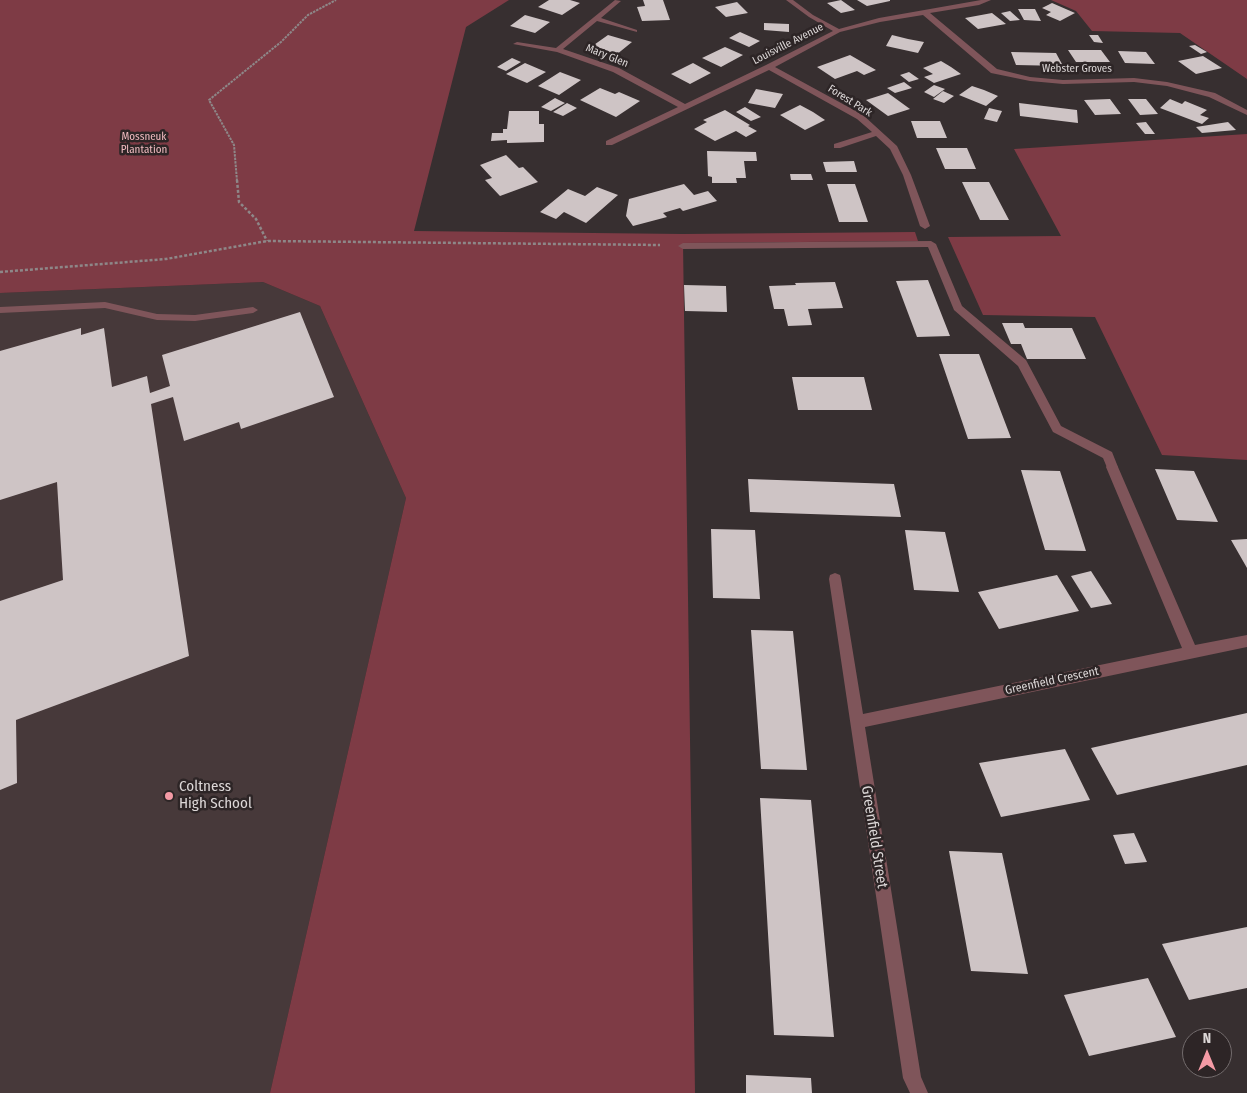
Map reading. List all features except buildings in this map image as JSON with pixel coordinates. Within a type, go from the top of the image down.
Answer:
[{"type":"street","points":[[789,0],[810,16],[838,31]]},
{"type":"street","name":"Louisville Avenue","points":[[609,143],[769,67],[838,31],[879,20],[988,0]]},
{"type":"street","points":[[558,50],[618,1]]},
{"type":"street","name":"Webster Groves","points":[[924,12],[994,71],[1030,79],[1063,82],[1134,80],[1167,84],[1212,95],[1247,113]]},
{"type":"street","points":[[597,19],[635,31]]},
{"type":"street","name":"Mary Glen","points":[[517,44],[558,50],[616,70],[684,106]]},
{"type":"street","name":"Forest Park","points":[[769,67],[860,117],[894,148],[907,175],[925,226]]},
{"type":"street","points":[[837,146],[878,133]]},
{"type":"street","points":[[683,246],[931,244],[958,308],[1022,364],[1057,429],[1108,456],[1191,652]]},
{"type":"street","points":[[0,310],[104,305],[157,316],[195,318],[253,310]]},
{"type":"street","name":"Greenfield Street","points":[[835,580],[912,1078],[919,1093]]},
{"type":"street","name":"Greenfield Crescent","points":[[856,722],[1247,641]]},
{"type":"path","points":[[267,241],[256,219],[239,202],[234,144],[210,100],[281,42],[308,15],[334,0]]},
{"type":"path","points":[[0,272],[166,259],[267,241],[409,241],[683,246]]},
{"type":"shaded area","name":"Coltness High School","points":[[263,282],[320,306],[406,498],[270,1093],[0,1093],[0,293]]},
{"type":"green space","name":"Mossneuk Plantation","points":[[0,0],[509,0],[466,27],[414,231],[683,234],[915,232],[918,241],[683,243],[695,1093],[270,1093],[406,498],[320,306],[263,282],[0,293]]},
{"type":"green space","points":[[1051,0],[1247,0],[1247,79],[1180,33],[1092,31],[1076,11]]},
{"type":"green space","points":[[1247,134],[1247,460],[1162,455],[1095,317],[983,315],[948,237],[1061,236],[1014,149]]},
{"type":"place","name":"Coltness High School","points":[[169,796]]}]
